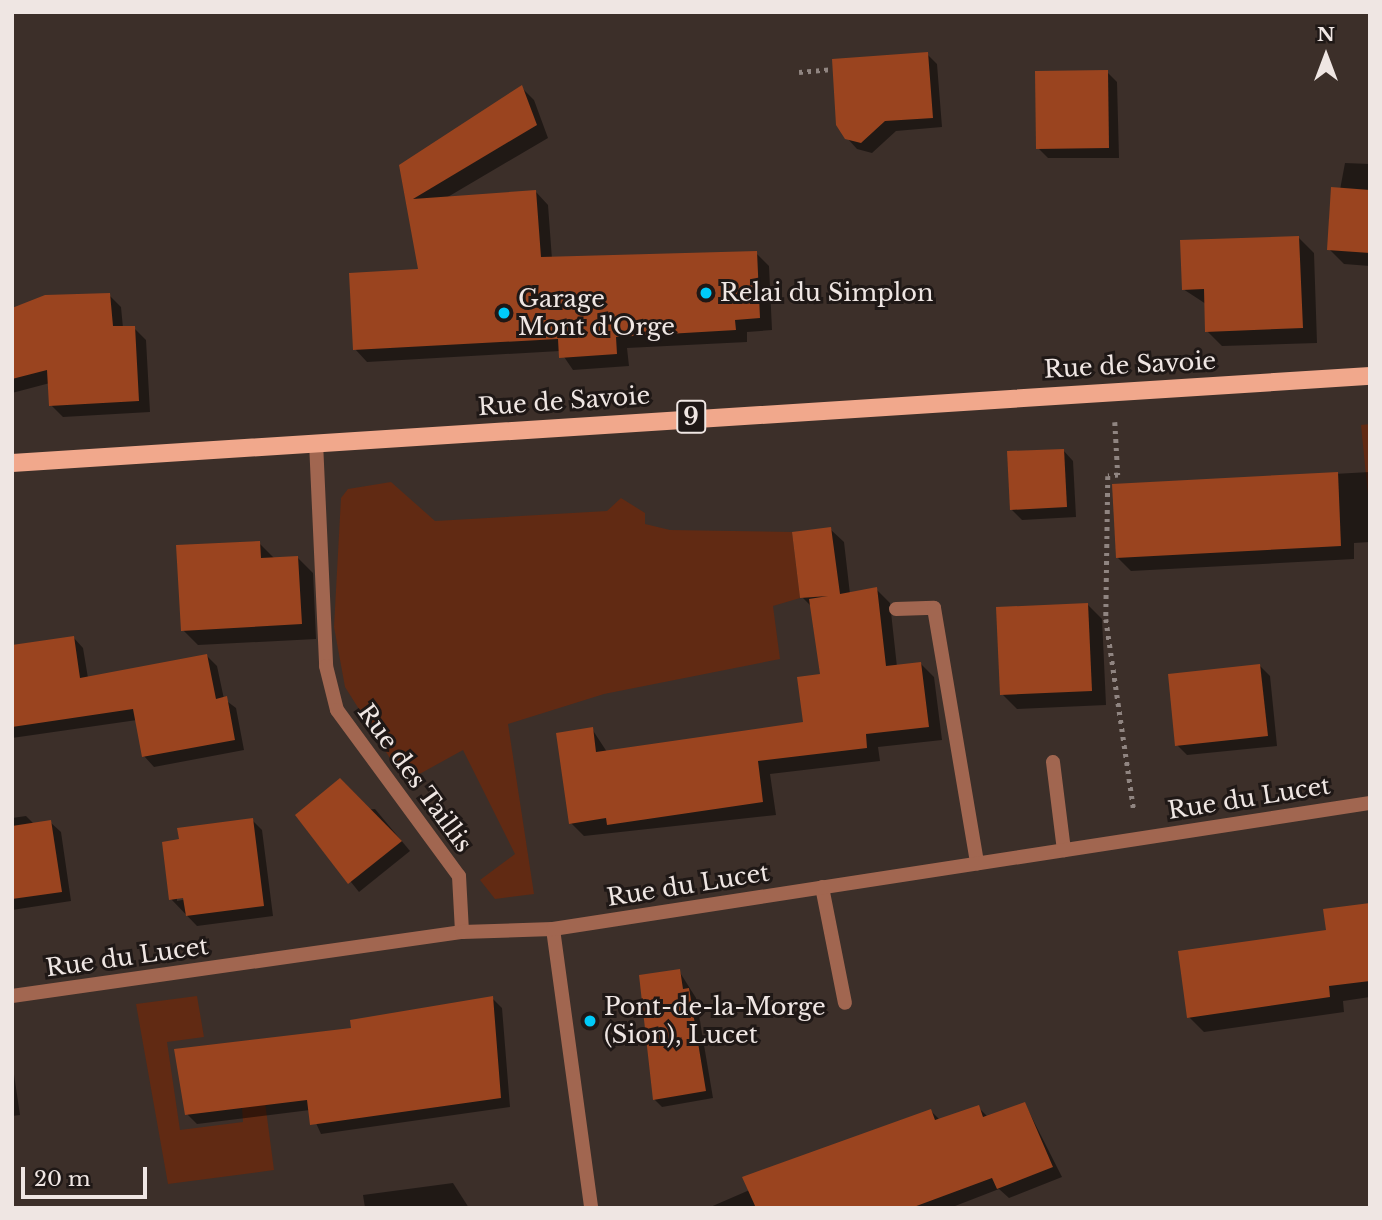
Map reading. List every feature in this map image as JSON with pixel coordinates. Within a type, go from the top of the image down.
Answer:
[{"type":"main road","name":"Rue de Savoie","points":[[12,463],[1370,376]]},
{"type":"street","name":"Rue des Taillis","points":[[316,442],[326,666],[337,710],[459,876],[462,932]]},
{"type":"street","points":[[896,609],[934,608],[977,863]]},
{"type":"street","points":[[1053,762],[1064,850]]},
{"type":"street","name":"Rue du Lucet","points":[[12,996],[462,932],[554,929],[1370,803]]},
{"type":"street","points":[[822,887],[845,1003]]},
{"type":"street","points":[[554,929],[591,1208]]},
{"type":"path","points":[[799,72],[832,69]]},
{"type":"path","points":[[1115,422],[1118,475],[1108,476],[1106,620],[1138,839]]},
{"type":"path","points":[[223,1208],[323,1208]]},
{"type":"shaded area","points":[[1370,424],[1370,515],[1361,425]]},
{"type":"shaded area","points":[[391,482],[435,521],[607,511],[621,498],[645,513],[645,524],[670,530],[792,532],[800,598],[773,606],[780,659],[604,694],[508,724],[534,894],[495,899],[480,880],[515,854],[463,750],[405,782],[345,687],[334,627],[341,498],[348,489]]},
{"type":"shaded area","points":[[197,996],[204,1037],[167,1042],[180,1130],[243,1122],[242,1107],[265,1102],[274,1170],[168,1184],[136,1004]]},
{"type":"building","points":[[928,52],[933,118],[885,121],[861,143],[845,139],[836,125],[832,59]]},
{"type":"building","points":[[1108,70],[1109,148],[1036,149],[1035,71]]},
{"type":"building","points":[[522,85],[537,125],[413,199],[536,190],[541,257],[757,251],[760,318],[735,320],[736,330],[616,337],[617,354],[559,358],[558,339],[353,350],[349,273],[418,269],[399,165]]},
{"type":"building","points":[[1331,187],[1370,190],[1370,253],[1327,250]]},
{"type":"building","points":[[1299,236],[1303,328],[1205,332],[1204,289],[1182,290],[1180,240]]},
{"type":"building","points":[[110,293],[113,326],[135,326],[139,401],[49,406],[47,370],[12,379],[12,308],[45,295]]},
{"type":"building","points":[[1064,449],[1067,507],[1010,510],[1007,451]]},
{"type":"building","points":[[1338,472],[1341,546],[1116,558],[1112,484]]},
{"type":"building","points":[[831,527],[840,594],[877,587],[886,666],[921,662],[929,727],[866,734],[867,748],[758,761],[763,802],[607,825],[606,818],[569,824],[556,733],[593,727],[596,752],[803,722],[797,677],[820,674],[809,599],[828,596],[800,598],[792,532]]},
{"type":"building","points":[[260,541],[261,558],[298,556],[302,624],[181,631],[176,545]]},
{"type":"building","points":[[1088,603],[1092,691],[1000,695],[996,607]]},
{"type":"building","points":[[74,636],[80,678],[207,654],[216,699],[227,696],[235,740],[142,757],[133,709],[12,727],[12,645]]},
{"type":"building","points":[[1260,664],[1268,736],[1175,746],[1168,674]]},
{"type":"building","points":[[340,778],[402,841],[348,884],[295,815]]},
{"type":"building","points":[[253,818],[264,906],[186,916],[183,898],[169,900],[162,842],[179,839],[177,828]]},
{"type":"building","points":[[51,820],[62,892],[12,899],[12,826]]},
{"type":"building","points":[[1370,903],[1370,981],[1329,986],[1330,997],[1187,1018],[1178,951],[1326,930],[1323,909]]},
{"type":"building","points":[[680,969],[683,989],[689,988],[706,1091],[653,1100],[639,975]]},
{"type":"building","points":[[493,996],[501,1098],[310,1125],[307,1100],[185,1115],[174,1049],[351,1028],[350,1020]]},
{"type":"building","points":[[1025,1102],[1053,1167],[997,1189],[992,1178],[911,1208],[756,1208],[742,1177],[931,1109],[935,1120],[979,1105],[983,1117]]},
{"type":"place","name":"Relai du Simplon","points":[[706,293]]},
{"type":"place","name":"Garage Mont d'Orge","points":[[504,313]]},
{"type":"place","name":"Pont-de-la-Morge (Sion), Lucet","points":[[590,1021]]}]
